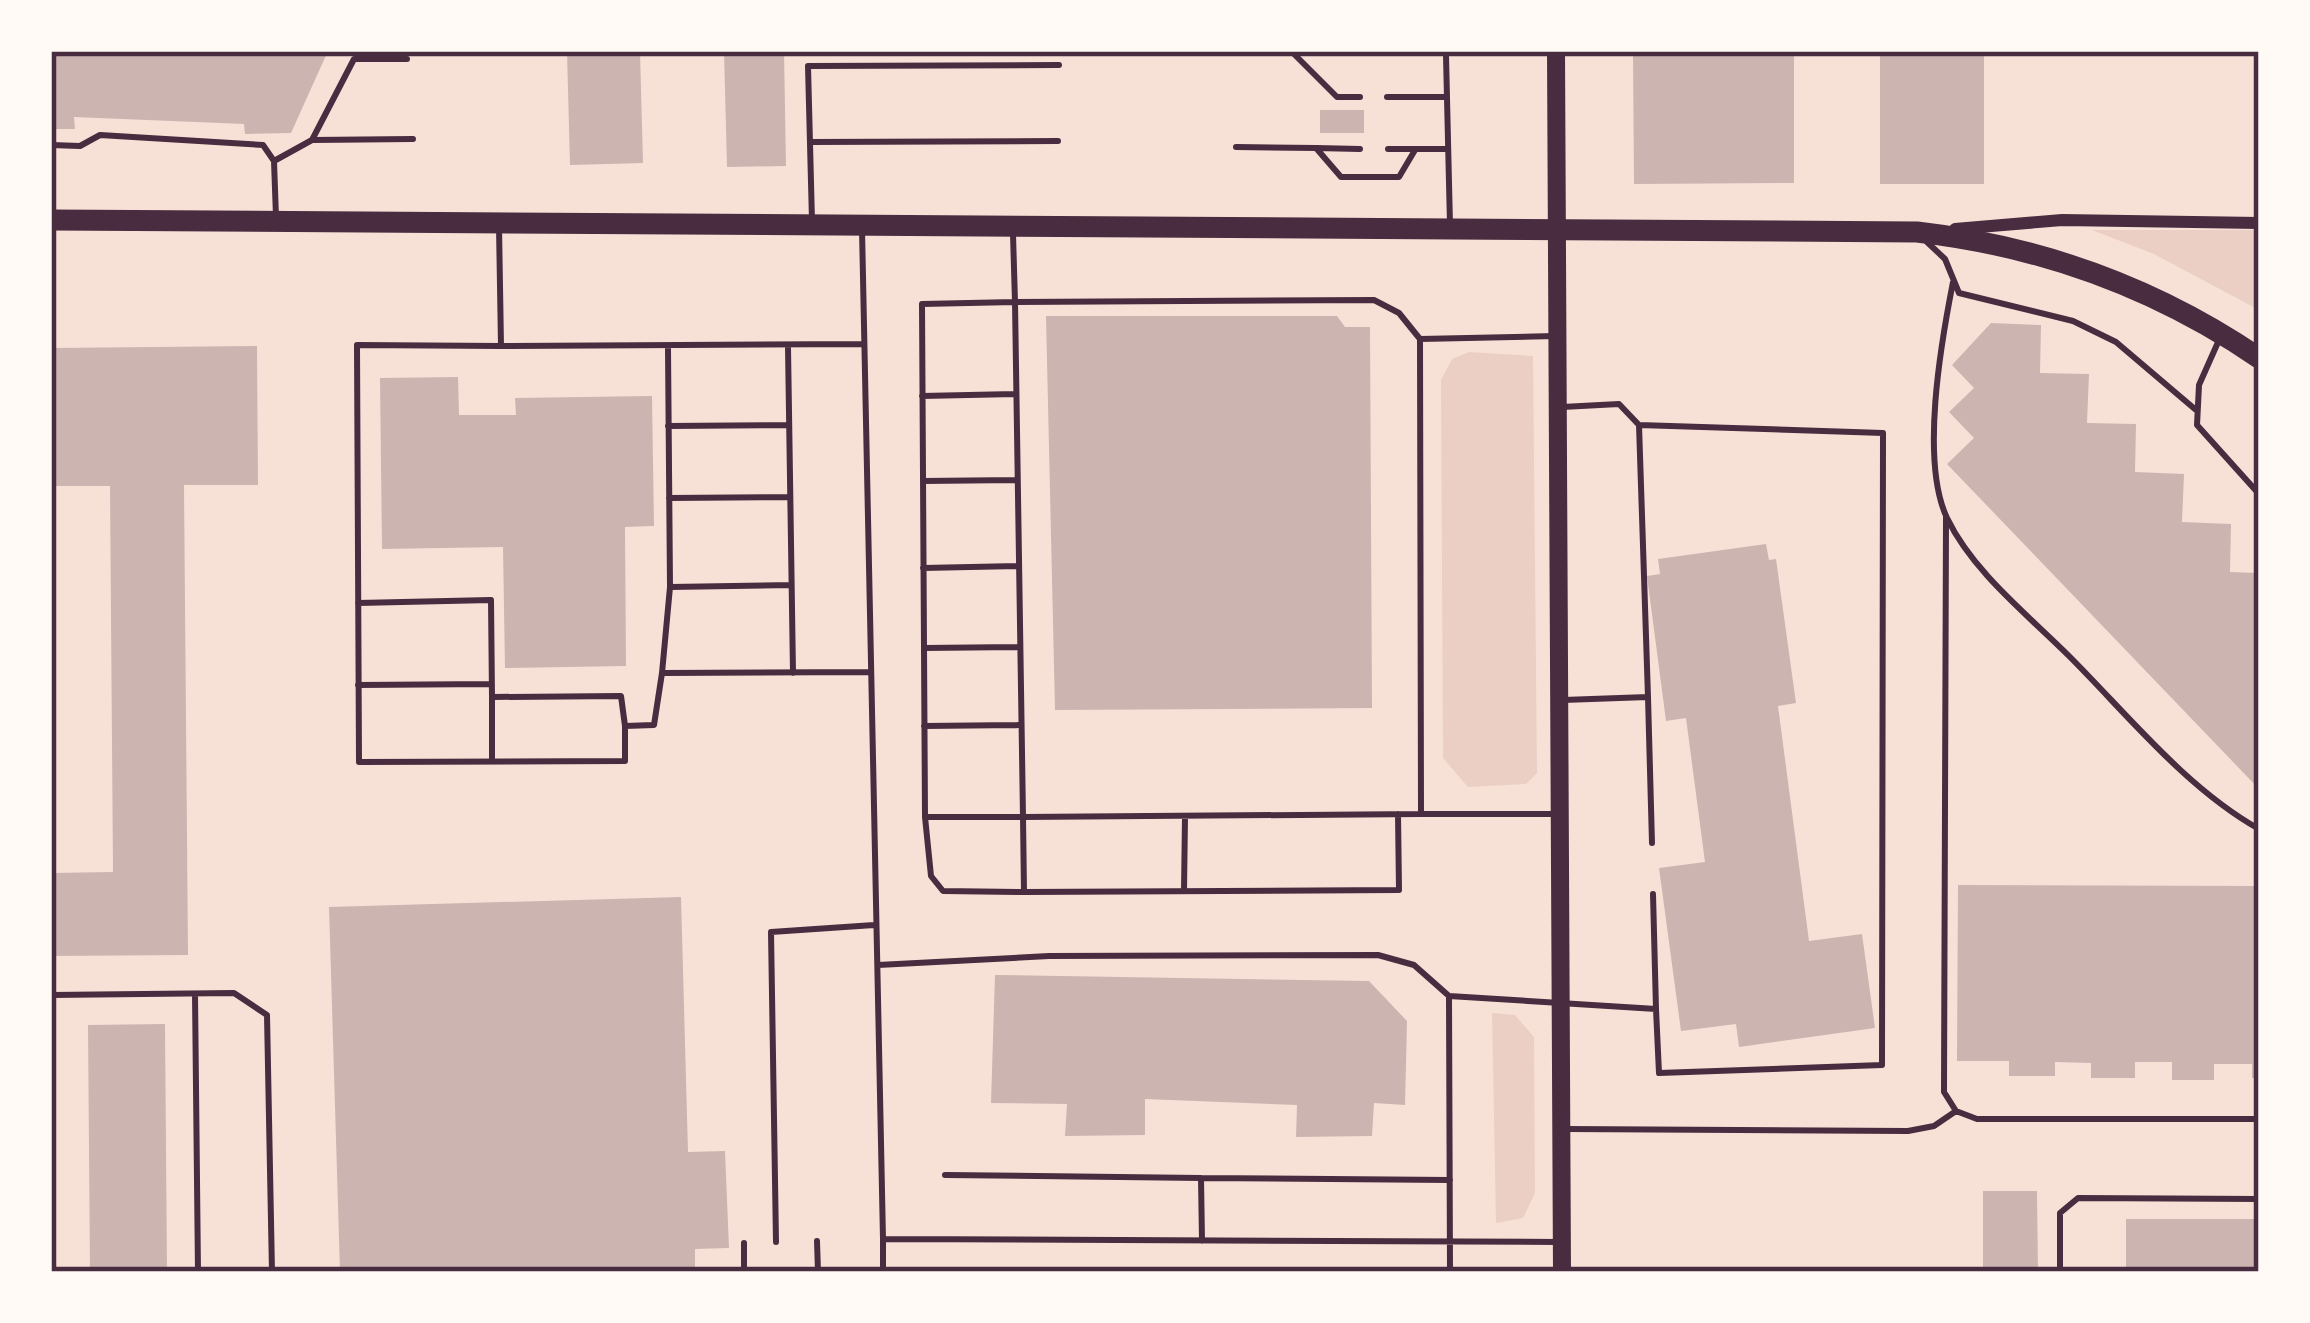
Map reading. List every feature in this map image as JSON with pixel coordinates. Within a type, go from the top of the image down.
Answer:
[{"type":"main road","points":[[1556,51],[1562,1272]]},
{"type":"main road","points":[[51,220],[1917,232],[1966,238],[2074,265],[2141,291],[2259,358]]},
{"type":"street","points":[[1917,232],[2062,220],[2259,223]]},
{"type":"lane","points":[[1293,53],[1336,97],[1360,97]]},
{"type":"lane","points":[[1446,56],[1450,229]]},
{"type":"lane","points":[[312,140],[354,59],[407,59]]},
{"type":"lane","points":[[812,225],[808,66],[1059,65]]},
{"type":"lane","points":[[1387,97],[1447,97]]},
{"type":"lane","points":[[51,145],[80,146],[100,135],[263,145],[274,160],[276,221]]},
{"type":"lane","points":[[274,160],[312,140],[413,139]]},
{"type":"lane","points":[[810,142],[1058,141]]},
{"type":"lane","points":[[1236,147],[1360,149]]},
{"type":"lane","points":[[1316,148],[1341,178],[1400,177],[1415,150]]},
{"type":"lane","points":[[1388,149],[1448,149]]},
{"type":"lane","points":[[499,223],[501,346]]},
{"type":"lane","points":[[862,225],[883,1272]]},
{"type":"lane","points":[[1013,226],[1024,892]]},
{"type":"lane","points":[[1917,232],[1945,259],[1953,282],[1966,297],[2017,304],[2116,342],[2196,410]]},
{"type":"lane","points":[[1953,282],[1935,370],[1938,474],[1946,517],[1940,1064],[1944,1092],[1956,1111],[1977,1119],[2259,1119]]},
{"type":"lane","points":[[1398,814],[1399,890],[943,891],[932,876],[925,817],[922,304],[1374,300],[1399,313],[1420,339],[1421,814]]},
{"type":"lane","points":[[2222,333],[2199,386],[2196,410],[2204,439],[2259,494]]},
{"type":"lane","points":[[1420,339],[1559,336]]},
{"type":"lane","points":[[492,697],[621,696],[626,761],[359,762],[357,345],[668,348],[862,344]]},
{"type":"lane","points":[[788,347],[793,673]]},
{"type":"lane","points":[[625,726],[654,725],[662,673],[670,587],[668,348]]},
{"type":"lane","points":[[922,396],[1016,394]]},
{"type":"lane","points":[[1559,407],[1619,404],[1640,425],[1882,433],[1882,1065],[1659,1073],[1653,894]]},
{"type":"lane","points":[[668,426],[789,424]]},
{"type":"lane","points":[[1640,425],[1652,843]]},
{"type":"lane","points":[[923,481],[1017,480]]},
{"type":"lane","points":[[669,498],[790,497]]},
{"type":"lane","points":[[1946,517],[1983,569],[2201,789],[2259,829]]},
{"type":"lane","points":[[923,568],[1019,566]]},
{"type":"lane","points":[[670,587],[791,585]]},
{"type":"lane","points":[[358,603],[491,600],[492,761]]},
{"type":"lane","points":[[924,648],[1020,647]]},
{"type":"lane","points":[[662,673],[871,672]]},
{"type":"lane","points":[[358,685],[491,684]]},
{"type":"lane","points":[[1558,701],[1648,697]]},
{"type":"lane","points":[[924,726],[1021,724]]},
{"type":"lane","points":[[925,817],[1558,814]]},
{"type":"lane","points":[[1184,891],[1185,816]]},
{"type":"lane","points":[[776,1242],[771,932],[874,925]]},
{"type":"lane","points":[[877,965],[1049,956],[1378,955],[1414,965],[1449,996],[1656,1009]]},
{"type":"lane","points":[[195,993],[198,1272]]},
{"type":"lane","points":[[51,995],[234,993],[267,1015],[272,1272]]},
{"type":"lane","points":[[1449,996],[1450,1272]]},
{"type":"lane","points":[[1562,1129],[1909,1131],[1934,1126],[1956,1111]]},
{"type":"lane","points":[[945,1175],[1450,1180]]},
{"type":"lane","points":[[1201,1178],[1202,1241]]},
{"type":"lane","points":[[2060,1272],[2060,1213],[2078,1198],[2259,1199]]},
{"type":"lane","points":[[883,1239],[1562,1242]]},
{"type":"lane","points":[[817,1241],[818,1272]]},
{"type":"lane","points":[[744,1243],[744,1272]]},
{"type":"shaded area","points":[[2092,230],[2259,230],[2259,310],[2154,254]]},
{"type":"shaded area","points":[[1469,352],[1533,356],[1537,773],[1526,784],[1468,787],[1443,758],[1441,380],[1452,359]]},
{"type":"shaded area","points":[[1492,1013],[1515,1015],[1534,1037],[1535,1193],[1523,1218],[1496,1223]]},
{"type":"building","points":[[51,51],[328,51],[291,133],[245,134],[244,124],[74,117],[75,129],[51,129]]},
{"type":"building","points":[[567,51],[640,51],[643,163],[570,165]]},
{"type":"building","points":[[724,51],[784,51],[786,166],[727,167]]},
{"type":"building","points":[[1633,51],[1794,51],[1794,183],[1634,184]]},
{"type":"building","points":[[1880,51],[1984,51],[1984,184],[1880,184]]},
{"type":"building","points":[[1320,110],[1364,110],[1364,133],[1320,133]]},
{"type":"building","points":[[1046,316],[1337,316],[1345,327],[1370,327],[1372,708],[1055,710]]},
{"type":"building","points":[[1991,323],[2041,325],[2040,373],[2089,374],[2087,423],[2136,424],[2135,472],[2184,474],[2182,522],[2231,524],[2230,572],[2259,573],[2259,789],[1947,464],[1974,438],[1949,412],[1974,388],[1952,365]]},
{"type":"building","points":[[257,346],[258,485],[184,485],[188,955],[51,956],[51,873],[113,872],[110,486],[51,486],[51,348]]},
{"type":"building","points":[[458,377],[459,415],[516,415],[515,398],[652,396],[654,526],[625,527],[626,666],[505,668],[503,547],[382,549],[380,378]]},
{"type":"building","points":[[1766,544],[1769,560],[1776,559],[1796,703],[1778,706],[1809,941],[1862,934],[1875,1028],[1739,1047],[1736,1024],[1681,1031],[1659,868],[1705,862],[1686,718],[1666,721],[1647,576],[1660,574],[1658,559]]},
{"type":"building","points":[[1958,885],[2259,886],[2259,1078],[2252,1078],[2252,1064],[2214,1064],[2214,1080],[2172,1080],[2172,1062],[2135,1062],[2135,1078],[2091,1078],[2091,1063],[2055,1062],[2055,1076],[2009,1076],[2009,1061],[1957,1061]]},
{"type":"building","points":[[681,897],[688,1152],[725,1151],[729,1248],[695,1249],[695,1272],[340,1272],[329,907]]},
{"type":"building","points":[[995,975],[1369,981],[1407,1021],[1405,1105],[1374,1103],[1372,1136],[1296,1137],[1297,1105],[1145,1099],[1145,1135],[1065,1136],[1067,1104],[991,1103]]},
{"type":"building","points":[[165,1024],[167,1272],[90,1272],[88,1025]]},
{"type":"building","points":[[1983,1191],[2037,1191],[2038,1272],[1983,1272]]},
{"type":"building","points":[[2126,1219],[2259,1219],[2259,1272],[2126,1272]]}]
